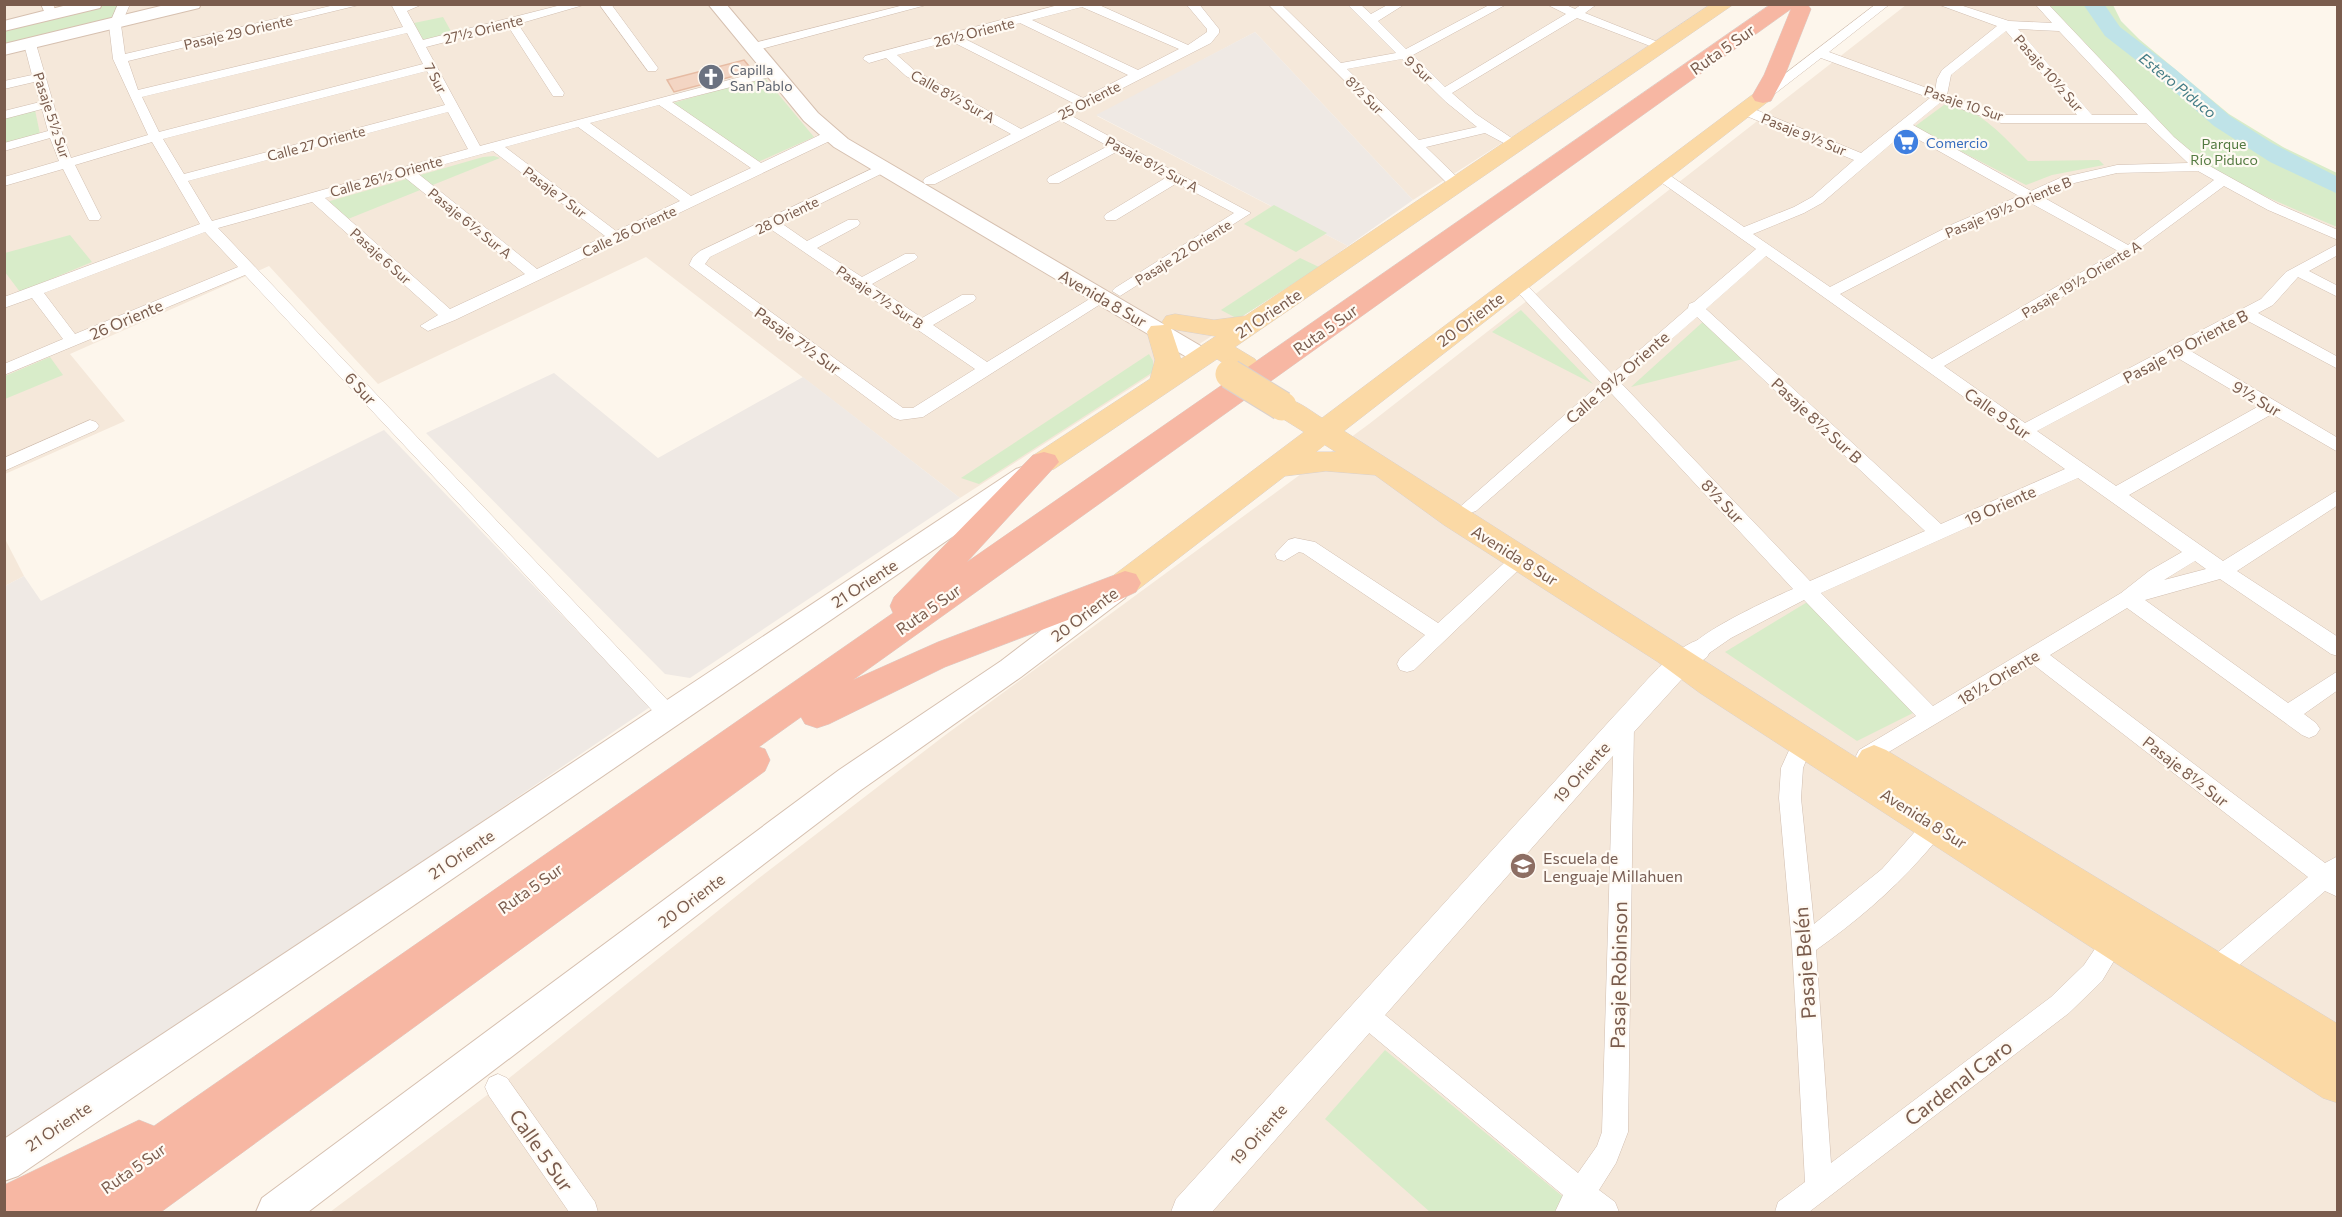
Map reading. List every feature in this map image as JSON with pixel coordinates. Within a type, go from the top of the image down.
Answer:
[{"type":"highway","points":[[1754,103],[1776,74],[1798,6]]},
{"type":"highway","name":"Ruta 5 Sur","points":[[70,1212],[831,677],[1798,6]]},
{"type":"highway","name":"Ruta 5 Sur","points":[[123,1212],[818,714],[1798,6]]},
{"type":"highway","points":[[831,677],[903,610],[1044,462]]},
{"type":"highway","points":[[818,714],[950,651],[1071,608],[1125,583]]},
{"type":"highway","points":[[4,1210],[161,1131],[273,1070]]},
{"type":"main road","points":[[4,26],[49,10],[94,4]]},
{"type":"main road","points":[[4,50],[193,4]]},
{"type":"main road","name":"Avenida 8 Sur","points":[[716,4],[762,45],[837,121],[874,148],[1111,295]]},
{"type":"main road","name":"Avenida 8 Sur","points":[[735,4],[762,45],[774,72],[811,117],[831,135],[882,168],[1168,327],[1330,426],[1470,506],[1690,656],[1803,741],[2337,1083]]},
{"type":"main road","name":"21 Oriente","points":[[4,1162],[1725,4]]},
{"type":"main road","name":"20 Oriente","points":[[276,1212],[850,780],[1011,669],[1754,103]]},
{"type":"main road","points":[[1162,384],[1168,360],[1168,327],[1214,328],[1253,323]]},
{"type":"main road","name":"Avenida 8 Sur","points":[[1330,426],[1384,468],[1521,559],[1867,756],[2337,1047]]},
{"type":"main road","points":[[1276,468],[1319,461],[1345,461],[1384,468]]},
{"type":"street","points":[[114,24],[124,4]]},
{"type":"street","name":"Pasaje 29 Oriente","points":[[119,59],[357,4]]},
{"type":"street","points":[[398,7],[417,4]]},
{"type":"street","name":"27½ Oriente","points":[[419,45],[581,4]]},
{"type":"street","points":[[606,4],[652,68]]},
{"type":"street","points":[[762,45],[924,4]]},
{"type":"street","name":"26½ Oriente","points":[[869,59],[1078,4]]},
{"type":"street","points":[[1086,4],[1188,49]]},
{"type":"street","name":"25 Oriente","points":[[930,181],[1207,40],[1214,31],[1192,4]]},
{"type":"street","name":"8½ Sur","points":[[1274,4],[1456,184]]},
{"type":"street","name":"9 Sur","points":[[1353,4],[1445,92],[1488,128],[1515,145]]},
{"type":"street","points":[[1370,20],[1399,4]]},
{"type":"street","points":[[1338,67],[1404,55],[1501,4]]},
{"type":"street","points":[[1552,4],[1662,46]]},
{"type":"street","points":[[1445,92],[1591,4]]},
{"type":"street","name":"20 Oriente","points":[[1754,103],[1884,4]]},
{"type":"street","name":"Pasaje 10½ Sur","points":[[1943,4],[2008,26],[2087,118]]},
{"type":"street","points":[[2041,4],[2149,119],[2201,167],[2273,207],[2337,236]]},
{"type":"street","name":"7 Sur","points":[[398,7],[476,151]]},
{"type":"street","points":[[1022,19],[1137,75]]},
{"type":"street","points":[[511,22],[558,93]]},
{"type":"street","name":"6 Sur","points":[[114,24],[119,59],[134,95],[155,137],[208,226],[669,715]]},
{"type":"street","points":[[1742,233],[1809,205],[1827,192],[1940,95],[1946,73],[2000,29],[2008,26],[2061,27]]},
{"type":"street","points":[[134,95],[410,28]]},
{"type":"street","points":[[952,37],[1083,103]]},
{"type":"street","name":"Pasaje 5½ Sur","points":[[30,44],[55,134],[67,164],[94,217]]},
{"type":"street","name":"Pasaje 10 Sur","points":[[1820,52],[2007,119],[2149,119]]},
{"type":"street","name":"Calle 8½ Sur A","points":[[888,54],[910,73],[1022,135]]},
{"type":"street","points":[[4,182],[155,137],[430,66]]},
{"type":"street","name":"Calle 26½ Oriente","points":[[4,303],[208,226],[580,122],[774,72]]},
{"type":"street","points":[[4,85],[39,77]]},
{"type":"street","points":[[663,102],[760,168]]},
{"type":"street","name":"Pasaje 9½ Sur","points":[[1754,103],[1863,159]]},
{"type":"street","points":[[4,115],[47,104]]},
{"type":"street","name":"Calle 27 Oriente","points":[[181,179],[452,107]]},
{"type":"street","name":"Pasaje 8½ Sur A","points":[[1060,115],[1244,213]]},
{"type":"street","points":[[580,122],[690,202]]},
{"type":"street","points":[[1905,126],[2128,251]]},
{"type":"street","points":[[1416,145],[1488,128]]},
{"type":"street","points":[[4,147],[55,134]]},
{"type":"street","name":"Calle 26 Oriente","points":[[428,326],[831,135]]},
{"type":"street","name":"Pasaje 7 Sur","points":[[495,146],[615,237]]},
{"type":"street","points":[[1054,180],[1118,146]]},
{"type":"street","name":"Pasaje 19½ Oriente B","points":[[1829,294],[1958,227],[2029,195],[2077,177],[2103,171],[2144,167],[2201,167]]},
{"type":"street","name":"28 Oriente","points":[[697,265],[698,260],[705,254],[771,224],[882,168]]},
{"type":"street","name":"Pasaje 6½ Sur A","points":[[406,171],[535,275]]},
{"type":"street","name":"Calle 9 Sur","points":[[1660,175],[2223,571],[2337,648]]},
{"type":"street","points":[[1111,217],[1177,177]]},
{"type":"street","name":"Pasaje 19½ Oriente A","points":[[1932,366],[2128,251],[2223,180]]},
{"type":"street","name":"Pasaje 6 Sur","points":[[314,196],[449,316]]},
{"type":"street","name":"Pasaje 22 Oriente","points":[[900,414],[917,413],[1244,213]]},
{"type":"street","points":[[807,247],[853,223]]},
{"type":"street","name":"Pasaje 7½ Sur B","points":[[771,224],[988,370]]},
{"type":"street","name":"Pasaje 19 Oriente B","points":[[2024,431],[2246,314],[2273,298],[2286,280],[2298,271],[2337,248]]},
{"type":"street","name":"Calle 19½ Oriente","points":[[1470,506],[1765,249]]},
{"type":"street","points":[[861,284],[910,257]]},
{"type":"street","name":"Pasaje 7½ Sur","points":[[697,265],[900,414]]},
{"type":"street","name":"26 Oriente","points":[[4,370],[248,268]]},
{"type":"street","points":[[2298,271],[2337,292]]},
{"type":"street","name":"8½ Sur","points":[[1517,283],[1807,591],[1931,717]]},
{"type":"street","points":[[35,291],[73,342]]},
{"type":"street","points":[[921,325],[968,298]]},
{"type":"street","name":"Pasaje 8½ Sur B","points":[[1695,308],[1939,533]]},
{"type":"street","points":[[2246,314],[2337,364]]},
{"type":"street","name":"9½ Sur","points":[[2177,350],[2337,446]]},
{"type":"street","points":[[2115,495],[2271,407]]},
{"type":"street","points":[[4,465],[90,426]]},
{"type":"street","name":"19 Oriente","points":[[1188,1212],[1624,724],[1690,656],[1752,617],[2079,470]]},
{"type":"street","name":"18½ Oriente","points":[[2128,598],[2223,571],[2337,496]]},
{"type":"street","points":[[1284,554],[1295,545],[1308,547],[1439,634]]},
{"type":"street","name":"18½ Oriente","points":[[1867,756],[2128,598],[2156,576],[2196,552]]},
{"type":"street","points":[[1407,664],[1521,559]]},
{"type":"street","points":[[2128,598],[2309,729]]},
{"type":"street","name":"Pasaje 8½ Sur","points":[[2035,655],[2333,877]]},
{"type":"street","points":[[2288,714],[2337,679]]},
{"type":"street","name":"Pasaje Robinson","points":[[1575,1203],[1607,1154],[1615,1132],[1624,724]]},
{"type":"street","name":"Pasaje Belén","points":[[1803,741],[1792,768],[1790,798],[1804,945],[1819,1187]]},
{"type":"street","points":[[1804,945],[1871,896],[1909,857],[1935,825]]},
{"type":"street","points":[[2214,971],[2333,877]]},
{"type":"street","name":"Cardenal Caro","points":[[1788,1212],[2060,1005],[2094,973],[2115,939]]},
{"type":"street","points":[[1365,1014],[1575,1203],[1605,1212]]},
{"type":"street","name":"Calle 5 Sur","points":[[498,1087],[585,1212]]},
{"type":"shaded area","points":[[5,5],[1717,5],[1413,200],[1255,32],[1097,116],[1348,246],[1319,267],[960,498],[646,257],[378,384],[269,266],[70,354],[125,421],[5,474]]},
{"type":"shaded area","points":[[1906,5],[2044,5],[2246,187],[2337,227],[2337,1212],[330,1212],[498,1087],[759,878],[944,736],[1369,424]]},
{"type":"shaded area","points":[[1255,32],[1413,200],[1348,246],[1096,115]]},
{"type":"shaded area","points":[[554,373],[658,458],[803,377],[960,498],[690,678],[665,674],[426,433]]},
{"type":"shaded area","points":[[384,430],[650,707],[266,968],[5,1140],[5,586],[24,576],[41,601]]},
{"type":"shaded area","points":[[4,537],[24,576],[5,586],[4,586]]},
{"type":"green space","points":[[107,5],[119,5],[110,21],[5,46],[4,29]]},
{"type":"green space","name":"Parque Río Piduco","points":[[2046,5],[2113,5],[2121,21],[2139,39],[2229,114],[2283,147],[2337,173],[2337,227],[2243,185],[2189,151],[2145,112]]},
{"type":"green space","points":[[443,17],[452,33],[423,40],[414,23]]},
{"type":"green space","points":[[764,77],[814,137],[758,162],[673,103]]},
{"type":"green space","points":[[1948,102],[1982,118],[2028,161],[2099,160],[2104,165],[2052,175],[2026,185],[1914,127]]},
{"type":"green space","points":[[35,110],[40,134],[5,143],[5,118]]},
{"type":"green space","points":[[483,157],[500,158],[348,219],[328,205],[330,201]]},
{"type":"green space","points":[[1274,205],[1327,233],[1296,252],[1244,224]]},
{"type":"green space","points":[[70,235],[92,262],[20,292],[5,272],[5,253]]},
{"type":"green space","points":[[1300,258],[1319,267],[1238,319],[1221,310]]},
{"type":"green space","points":[[1521,310],[1593,384],[1492,332]]},
{"type":"green space","points":[[1705,320],[1747,358],[1631,387]]},
{"type":"green space","points":[[1149,354],[1153,361],[1153,372],[979,484],[961,478]]},
{"type":"green space","points":[[50,357],[63,375],[5,399],[5,376]]},
{"type":"green space","points":[[1809,601],[1915,712],[1857,741],[1725,652]]},
{"type":"green space","points":[[1385,1050],[1567,1200],[1557,1212],[1430,1212],[1325,1119]]},
{"type":"building","name":"Capilla San Pablo","points":[[744,60],[753,71],[674,92],[667,80]]},
{"type":"waterway","name":"Estero Piduco","points":[[2093,4],[2098,14],[2113,31],[2222,121],[2278,157],[2338,187]]},
{"type":"place","name":"Capilla San Pablo","points":[[711,77]]},
{"type":"place","name":"Comercio","points":[[1906,142]]},
{"type":"place","name":"Escuela de Lenguaje Millahuen","points":[[1523,866]]}]
